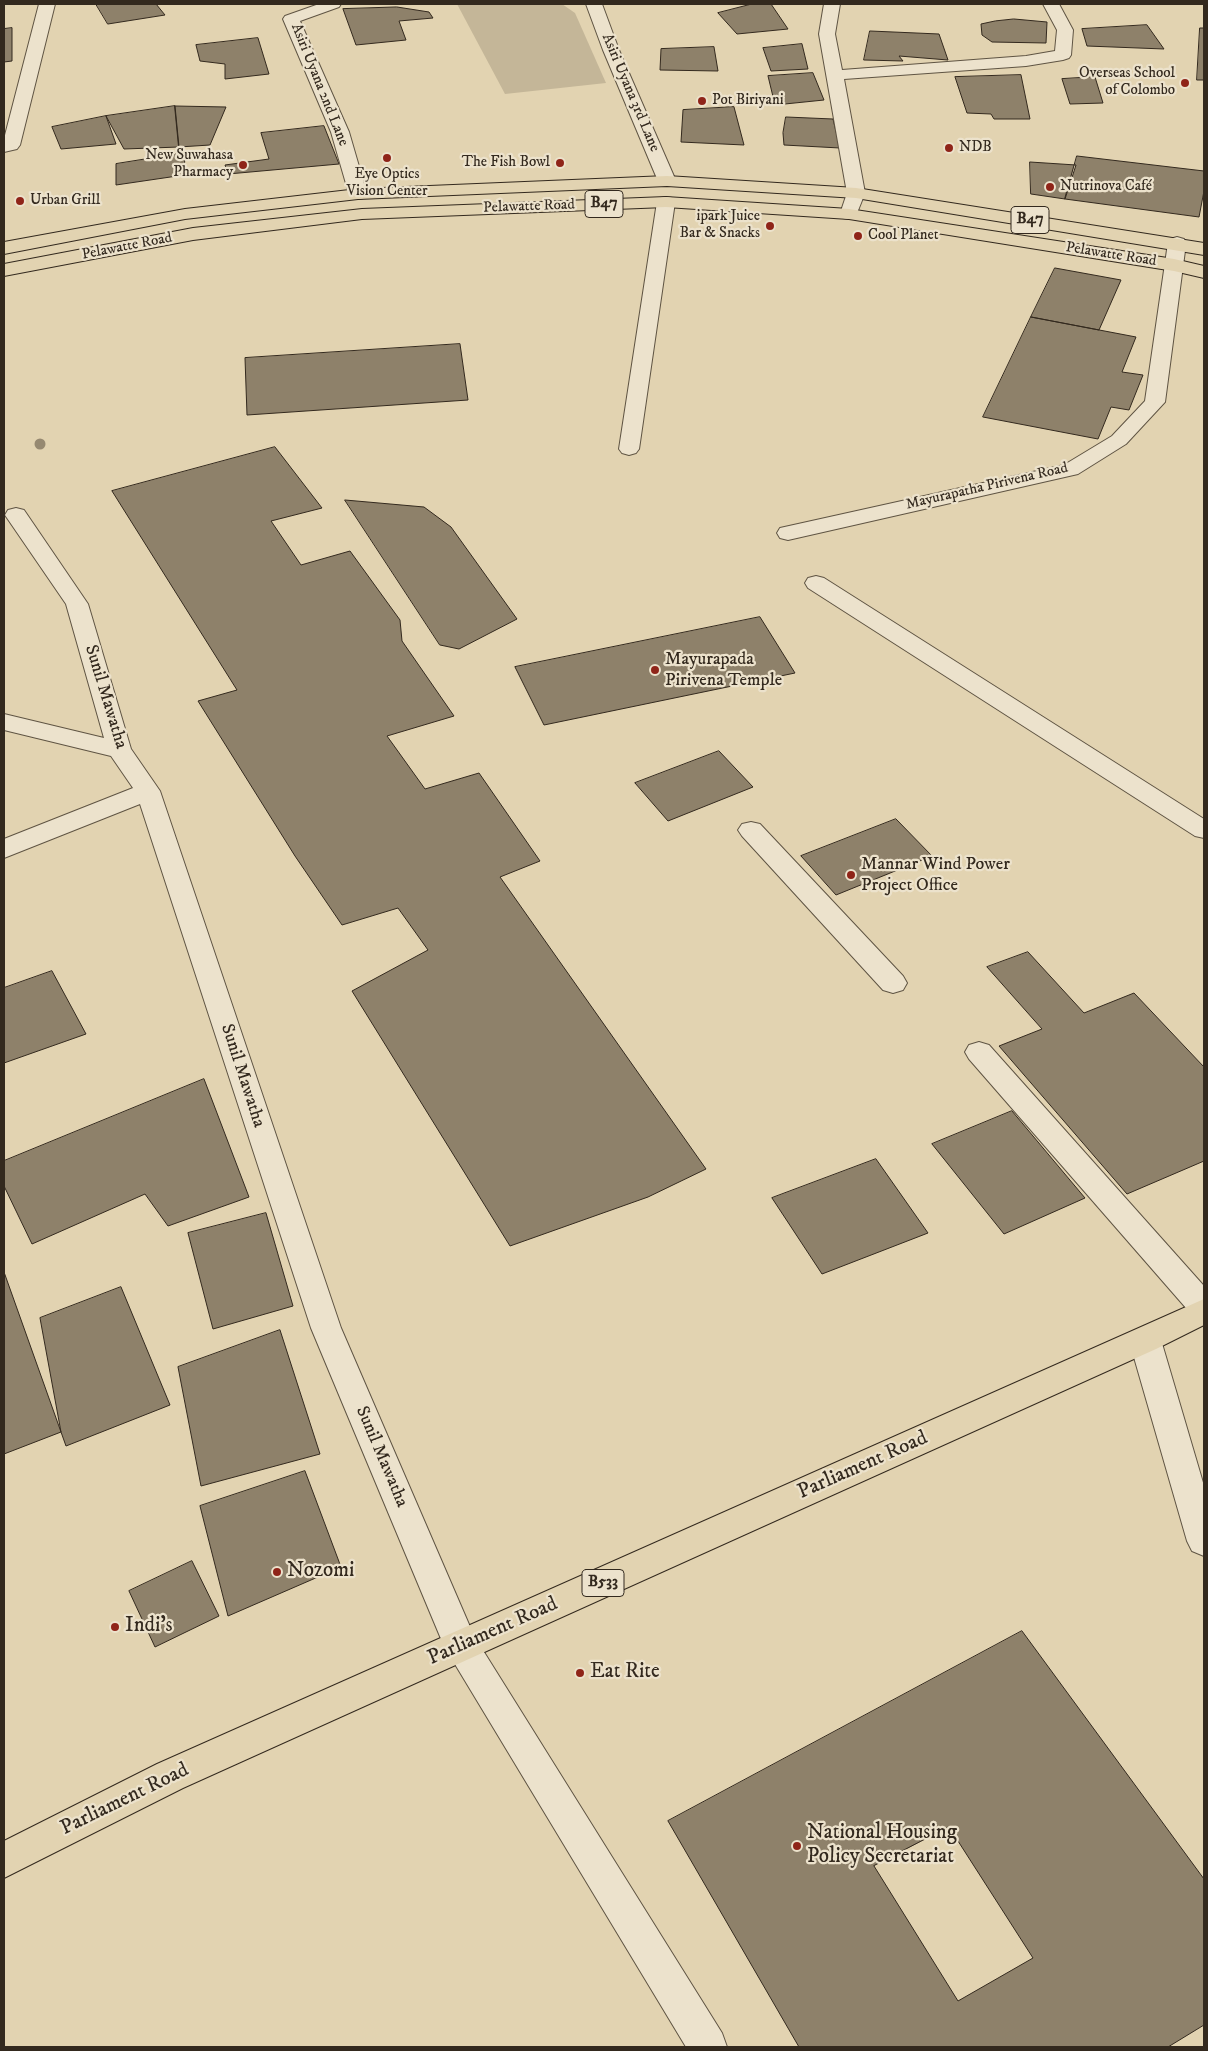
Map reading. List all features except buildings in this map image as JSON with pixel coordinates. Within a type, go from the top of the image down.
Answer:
[{"type":"main road","name":"Pelawatte Road","points":[[4,248],[185,214],[358,194],[667,181],[856,193],[1177,243],[1204,249]]},
{"type":"main road","name":"Pelawatte Road","points":[[4,270],[193,234],[362,214],[666,202],[849,214],[1174,265],[1204,272]]},
{"type":"main road","name":"Parliament Road","points":[[4,1860],[170,1776],[1144,1340],[1204,1311]]},
{"type":"street","points":[[4,147],[11,145],[47,4]]},
{"type":"street","name":"Asiri Uyana 2nd Lane","points":[[333,4],[291,19],[340,132],[358,194]]},
{"type":"street","name":"Asiri Uyana 3rd Lane","points":[[594,4],[611,50],[667,181]]},
{"type":"street","points":[[832,4],[827,34],[836,74],[856,193],[849,214]]},
{"type":"street","points":[[836,74],[1026,61],[1063,55],[1065,30],[1051,4]]},
{"type":"street","points":[[629,449],[666,202]]},
{"type":"street","name":"Mayurapatha Pirivena Road","points":[[788,533],[1070,470],[1119,440],[1155,402],[1177,243]]},
{"type":"street","name":"Sunil Mawatha","points":[[16,515],[78,604],[119,750],[148,791],[326,1328],[461,1646],[708,2047]]},
{"type":"street","points":[[816,583],[1204,830]]},
{"type":"street","points":[[4,722],[119,750]]},
{"type":"street","points":[[4,849],[148,791]]},
{"type":"street","points":[[751,830],[893,983]]},
{"type":"street","points":[[979,1052],[1204,1307]]},
{"type":"street","points":[[1144,1340],[1204,1541]]},
{"type":"shaded area","points":[[457,4],[562,4],[575,13],[606,83],[505,94]]},
{"type":"place","name":"Overseas School of Colombo","points":[[1185,83]]},
{"type":"place","name":"Pot Biriyani","points":[[702,101]]},
{"type":"place","name":"NDB","points":[[949,148]]},
{"type":"place","name":"Eye Optics Vision Center","points":[[387,158]]},
{"type":"place","name":"The Fish Bowl","points":[[560,163]]},
{"type":"place","name":"New Suwahasa Pharmacy","points":[[243,165]]},
{"type":"place","name":"Nutrinova Café","points":[[1050,187]]},
{"type":"place","name":"Urban Grill","points":[[20,201]]},
{"type":"place","name":"ipark Juice Bar & Snacks","points":[[770,226]]},
{"type":"place","name":"Cool Planet","points":[[858,236]]},
{"type":"place","name":"Mayurapada Pirivena Temple","points":[[655,670]]},
{"type":"place","name":"Mannar Wind Power Project Office","points":[[851,875]]},
{"type":"place","name":"Nozomi","points":[[277,1572]]},
{"type":"place","name":"Indi's","points":[[115,1627]]},
{"type":"place","name":"Eat Rite","points":[[580,1673]]},
{"type":"place","name":"National Housing Policy Secretariat","points":[[797,1846]]}]
